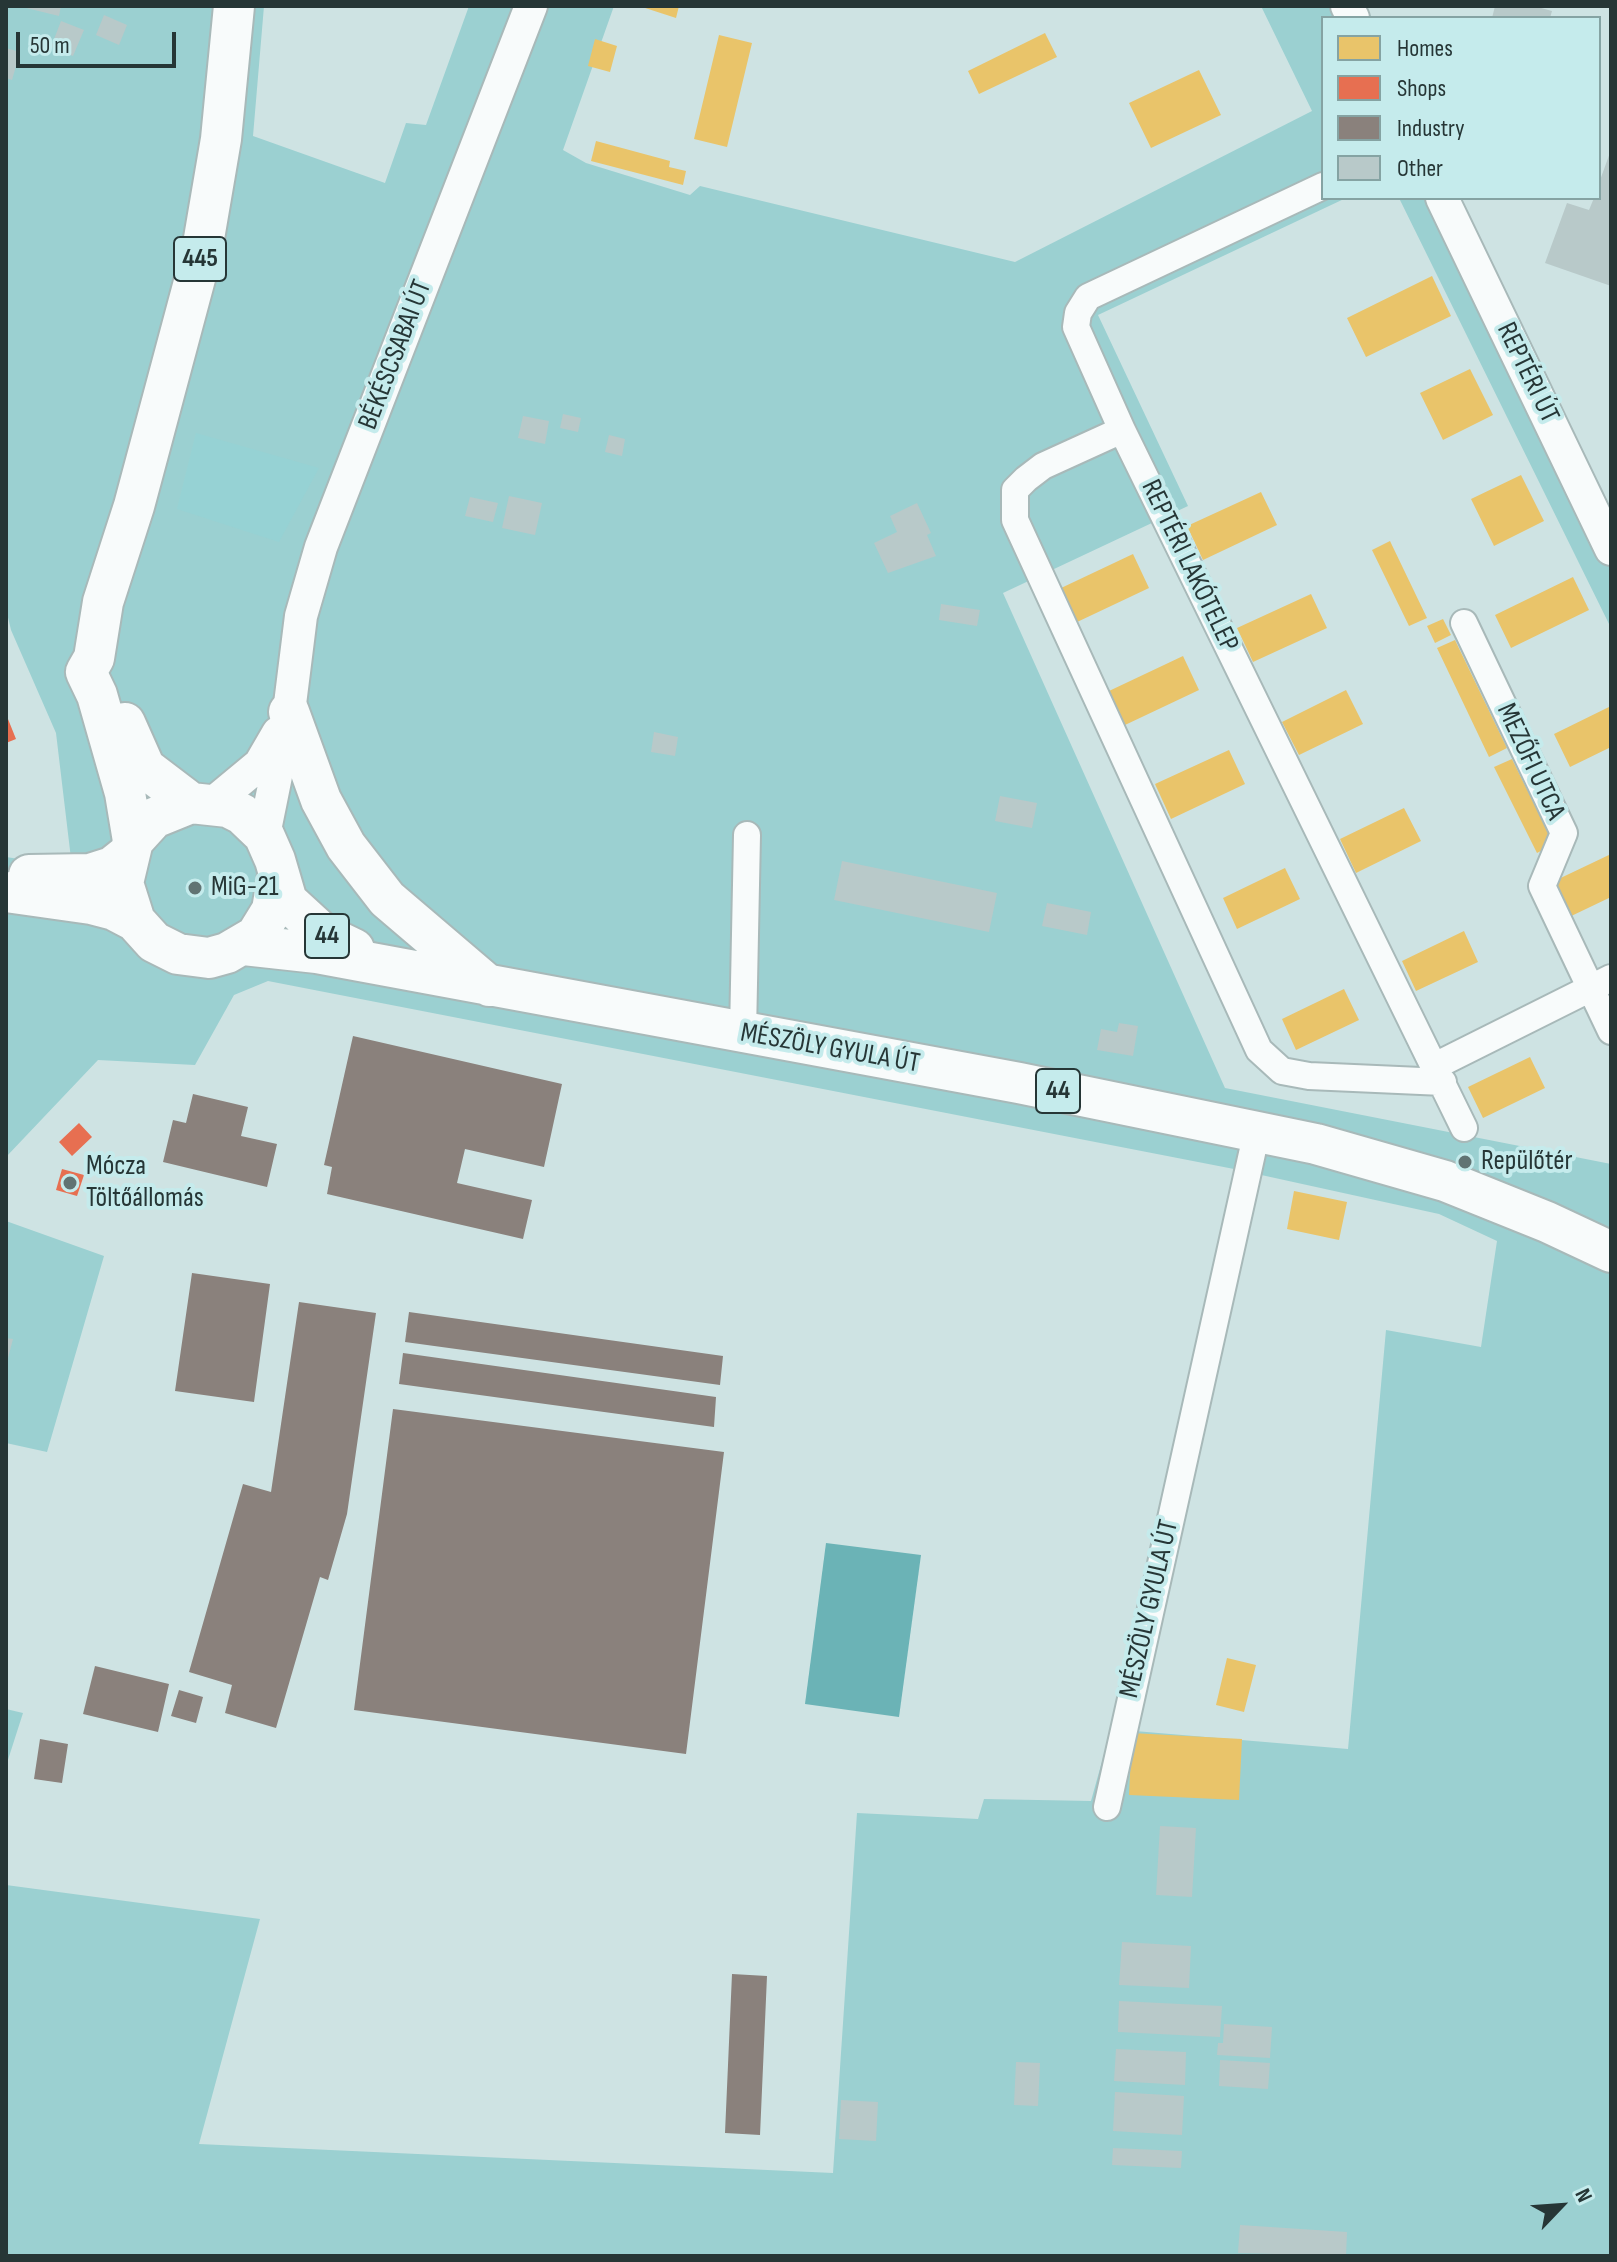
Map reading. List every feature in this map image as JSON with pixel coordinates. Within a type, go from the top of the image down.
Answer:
[{"type":"main road","name":"445","points":[[130,848],[125,793],[97,695],[86,672],[94,658],[103,602],[134,506],[201,256],[221,139],[234,6]]},
{"type":"main road","name":"445","points":[[134,506],[115,628],[115,675],[123,719],[145,768],[202,803]]},
{"type":"main road","points":[[289,712],[321,800],[346,846],[387,899],[489,986]]},
{"type":"main road","points":[[6,874],[90,874],[112,867],[154,818],[202,803],[242,814],[264,835]]},
{"type":"main road","name":"MÉSZÖLY GYULA ÚT","points":[[264,835],[287,901],[323,934],[402,970]]},
{"type":"main road","points":[[130,848],[123,883],[135,921]]},
{"type":"main road","name":"44","points":[[244,945],[256,936],[272,910],[278,875]]},
{"type":"main road","name":"MÉSZÖLY GYULA ÚT","points":[[6,892],[114,910],[135,921],[154,942],[178,954],[209,958],[244,945],[317,953],[1257,1131],[1382,1160],[1445,1181],[1547,1222],[1611,1252]]},
{"type":"street","name":"BÉKÉSCSABAI ÚT","points":[[264,835],[289,712],[301,616],[321,547],[531,6]]},
{"type":"street","name":"REPTÉRI LAKÓTELEP","points":[[1321,187],[1088,297],[1078,313],[1079,341],[1464,1128]]},
{"type":"street","name":"REPTÉRI ÚT","points":[[1443,200],[1611,549]]},
{"type":"street","points":[[1122,430],[1043,466],[1026,479],[1015,490],[1015,520],[1259,1050],[1282,1071],[1309,1076],[1439,1074],[1601,983]]},
{"type":"street","name":"MEZŐFI UTCA","points":[[1464,623],[1564,833],[1542,886],[1601,983],[1611,1031]]},
{"type":"street","name":"BÉKÉSCSABAI ÚT","points":[[202,803],[243,781],[260,764],[289,712]]},
{"type":"street","points":[[743,1033],[747,835]]},
{"type":"street","name":"MÉSZÖLY GYULA ÚT","points":[[1107,1807],[1257,1131]]},
{"type":"shaded area","points":[[6,6],[264,6],[253,136],[385,183],[406,123],[426,125],[469,6],[614,6],[563,150],[586,163],[690,195],[700,186],[1015,262],[1312,111],[1261,6],[1366,6],[1371,16],[1321,16],[1321,200],[1342,200],[1098,315],[1188,506],[1003,593],[1225,1088],[1611,1164],[1611,2256],[6,2256],[6,1885],[260,1919],[199,2144],[833,2173],[857,1813],[978,1819],[984,1799],[1091,1801],[1111,1729],[1348,1749],[1386,1330],[1481,1347],[1497,1241],[1439,1214],[1234,1169],[268,981],[234,995],[195,1065],[98,1060],[6,1157],[6,857],[72,867],[56,733],[11,630],[6,609]]},
{"type":"shaded area","points":[[1400,200],[1460,200],[1611,511],[1611,628]]},
{"type":"shaded area","points":[[196,433],[319,468],[279,542],[177,509]]},
{"type":"shaded area","points":[[6,1221],[104,1256],[47,1452],[6,1443]]},
{"type":"shaded area","points":[[826,1543],[921,1555],[899,1717],[805,1704]]},
{"type":"shaded area","points":[[6,1709],[23,1713],[6,1766]]},
{"type":"building: Homes","points":[[639,6],[679,6],[676,18]]},
{"type":"building: Homes","points":[[1045,33],[1057,57],[979,94],[968,71]]},
{"type":"building: Homes","points":[[719,35],[752,43],[727,147],[694,139]]},
{"type":"building: Homes","points":[[595,39],[617,46],[610,72],[588,66]]},
{"type":"building: Homes","points":[[1199,70],[1221,115],[1151,148],[1129,103]]},
{"type":"building: Homes","points":[[596,141],[670,161],[669,167],[686,171],[683,185],[591,161]]},
{"type":"building: Homes","points":[[1432,276],[1451,316],[1366,357],[1347,318]]},
{"type":"building: Homes","points":[[1470,369],[1493,415],[1443,440],[1420,393]]},
{"type":"building: Homes","points":[[1521,475],[1544,521],[1494,546],[1471,499]]},
{"type":"building: Homes","points":[[1261,492],[1277,525],[1203,560],[1187,526]]},
{"type":"building: Homes","points":[[1390,541],[1427,618],[1409,626],[1372,550]]},
{"type":"building: Homes","points":[[1133,554],[1149,588],[1075,623],[1059,589]]},
{"type":"building: Homes","points":[[1573,577],[1589,610],[1511,648],[1495,615]]},
{"type":"building: Homes","points":[[1311,594],[1327,628],[1253,662],[1237,628]]},
{"type":"building: Homes","points":[[1443,619],[1451,635],[1435,643],[1427,626]]},
{"type":"building: Homes","points":[[1455,640],[1507,748],[1489,757],[1437,648]]},
{"type":"building: Homes","points":[[1183,656],[1199,690],[1125,725],[1109,691]]},
{"type":"building: Homes","points":[[1346,690],[1363,724],[1299,755],[1282,722]]},
{"type":"building: Homes","points":[[1611,706],[1611,747],[1570,767],[1554,734]]},
{"type":"building: Homes","points":[[1229,750],[1245,784],[1171,819],[1155,784]]},
{"type":"building: Homes","points":[[1512,759],[1554,844],[1537,853],[1494,767]]},
{"type":"building: Homes","points":[[1404,808],[1421,841],[1356,873],[1340,839]]},
{"type":"building: Homes","points":[[1611,854],[1611,897],[1565,919],[1548,884]]},
{"type":"building: Homes","points":[[1285,868],[1300,899],[1237,929],[1223,898]]},
{"type":"building: Homes","points":[[1464,931],[1478,962],[1416,991],[1402,961]]},
{"type":"building: Homes","points":[[1344,989],[1359,1020],[1296,1050],[1282,1019]]},
{"type":"building: Homes","points":[[1530,1057],[1545,1088],[1483,1118],[1468,1087]]},
{"type":"building: Homes","points":[[1294,1191],[1347,1202],[1339,1240],[1287,1229]]},
{"type":"building: Homes","points":[[1227,1658],[1256,1665],[1244,1712],[1216,1705]]},
{"type":"building: Homes","points":[[1132,1733],[1242,1739],[1239,1800],[1129,1795]]},
{"type":"building: Shops","points":[[6,714],[16,739],[6,743]]},
{"type":"building: Shops","points":[[79,1123],[92,1137],[72,1156],[59,1142]]},
{"type":"building: Shops","name":"Mócza Töltőállomás","points":[[62,1169],[84,1175],[77,1196],[56,1190]]},
{"type":"building: Industry","points":[[353,1036],[562,1084],[544,1167],[465,1149],[457,1183],[532,1200],[523,1239],[327,1194],[332,1167],[324,1165]]},
{"type":"building: Industry","points":[[193,1094],[248,1107],[241,1136],[277,1144],[267,1187],[163,1162],[173,1120],[186,1123]]},
{"type":"building: Industry","points":[[192,1273],[270,1284],[254,1402],[175,1391]]},
{"type":"building: Industry","points":[[299,1302],[376,1313],[347,1514],[328,1580],[320,1577],[276,1728],[225,1713],[232,1685],[189,1672],[243,1484],[271,1492]]},
{"type":"building: Industry","points":[[409,1312],[723,1356],[720,1385],[405,1342]]},
{"type":"building: Industry","points":[[403,1353],[716,1397],[714,1427],[399,1384]]},
{"type":"building: Industry","points":[[393,1409],[724,1452],[686,1754],[354,1710]]},
{"type":"building: Industry","points":[[95,1666],[169,1684],[158,1732],[83,1714]]},
{"type":"building: Industry","points":[[179,1690],[203,1697],[196,1723],[171,1716]]},
{"type":"building: Industry","points":[[40,1739],[68,1744],[62,1783],[34,1779]]},
{"type":"building: Industry","points":[[732,1974],[767,1976],[760,2135],[725,2133]]},
{"type":"building: Other","points":[[18,6],[61,6],[59,16]]},
{"type":"building: Other","points":[[1495,6],[1534,6],[1552,11],[1551,16],[1492,16]]},
{"type":"building: Other","points":[[104,15],[127,25],[119,45],[96,35]]},
{"type":"building: Other","points":[[61,21],[84,30],[73,56],[51,47]]},
{"type":"building: Other","points":[[6,48],[20,52],[12,80],[6,78]]},
{"type":"building: Other","points":[[1611,150],[1611,286],[1545,263],[1567,203],[1589,210],[1593,200],[1601,200],[1601,178]]},
{"type":"building: Other","points":[[563,414],[581,418],[578,432],[560,428]]},
{"type":"building: Other","points":[[523,416],[549,421],[545,444],[518,438]]},
{"type":"building: Other","points":[[609,435],[625,439],[622,456],[605,452]]},
{"type":"building: Other","points":[[509,496],[542,503],[535,535],[502,528]]},
{"type":"building: Other","points":[[470,497],[498,503],[493,522],[465,516]]},
{"type":"building: Other","points":[[917,503],[931,533],[927,535],[936,556],[888,573],[874,543],[897,532],[890,516]]},
{"type":"building: Other","points":[[941,604],[980,610],[977,626],[939,620]]},
{"type":"building: Other","points":[[654,732],[678,737],[675,756],[651,752]]},
{"type":"building: Other","points":[[1000,796],[1037,803],[1032,828],[995,821]]},
{"type":"building: Other","points":[[842,861],[997,893],[989,932],[834,900]]},
{"type":"building: Other","points":[[1047,903],[1091,912],[1087,935],[1042,926]]},
{"type":"building: Other","points":[[1119,1023],[1138,1026],[1133,1056],[1097,1050],[1101,1029],[1117,1032]]},
{"type":"building: Other","points":[[6,1338],[13,1339],[7,1362],[6,1362]]},
{"type":"building: Other","points":[[1160,1826],[1196,1828],[1192,1897],[1156,1895]]},
{"type":"building: Other","points":[[1122,1942],[1191,1946],[1189,1988],[1119,1985]]},
{"type":"building: Other","points":[[1119,2001],[1222,2006],[1220,2037],[1118,2032]]},
{"type":"building: Other","points":[[1224,2024],[1272,2027],[1270,2058],[1217,2055],[1218,2043],[1223,2043]]},
{"type":"building: Other","points":[[1116,2049],[1186,2052],[1185,2085],[1114,2081]]},
{"type":"building: Other","points":[[1220,2060],[1270,2063],[1268,2089],[1219,2086]]},
{"type":"building: Other","points":[[1016,2062],[1040,2063],[1038,2106],[1014,2105]]},
{"type":"building: Other","points":[[1115,2092],[1184,2096],[1182,2135],[1113,2131]]},
{"type":"building: Other","points":[[841,2100],[878,2102],[876,2141],[839,2139]]},
{"type":"building: Other","points":[[1113,2148],[1182,2151],[1181,2168],[1112,2165]]},
{"type":"building: Other","points":[[1240,2225],[1347,2232],[1346,2256],[1238,2253]]},
{"type":"place","name":"MiG-21","points":[[195,888]]},
{"type":"place","name":"Repülőtér","points":[[1465,1162]]},
{"type":"place","name":"Mócza Töltőállomás","points":[[70,1183]]}]
